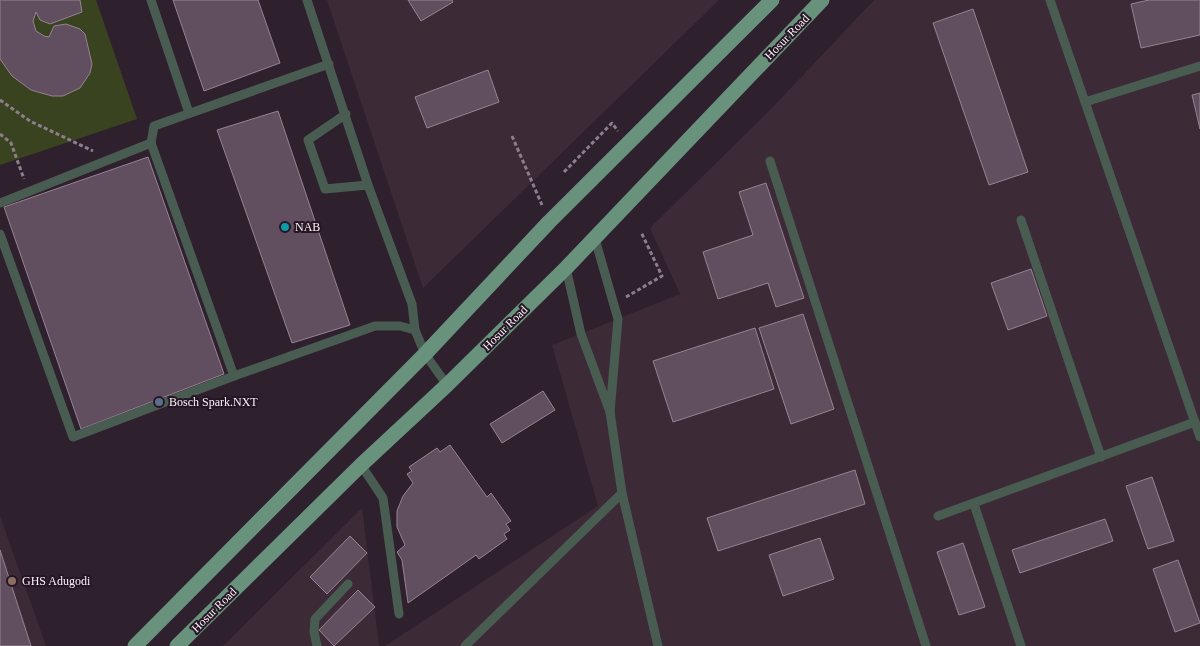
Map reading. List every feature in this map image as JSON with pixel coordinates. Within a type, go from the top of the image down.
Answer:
[{"type":"main road","points":[[134,646],[425,354],[550,222],[772,0]]},
{"type":"main road","name":"Hosur Road","points":[[177,646],[360,465],[447,385],[595,239],[822,0]]},
{"type":"lane","points":[[151,0],[189,113]]},
{"type":"lane","points":[[307,0],[330,64],[368,185],[412,304],[415,330],[425,354],[447,385]]},
{"type":"lane","points":[[1050,0],[1200,435]]},
{"type":"lane","points":[[234,376],[151,143],[154,126],[330,64]]},
{"type":"lane","points":[[1085,102],[1200,66]]},
{"type":"lane","points":[[346,114],[308,140],[325,189],[368,185]]},
{"type":"lane","points":[[0,203],[151,143]]},
{"type":"lane","points":[[770,161],[926,646]]},
{"type":"lane","points":[[1021,220],[1101,457]]},
{"type":"lane","points":[[0,234],[73,437],[234,376],[375,326],[400,326],[415,330]]},
{"type":"lane","points":[[595,239],[618,319],[610,412]]},
{"type":"lane","points":[[566,268],[580,334],[610,412],[622,493],[658,646]]},
{"type":"lane","points":[[938,516],[1195,422]]},
{"type":"lane","points":[[360,465],[383,498],[399,614]]},
{"type":"lane","points":[[466,646],[622,493]]},
{"type":"lane","points":[[974,504],[1021,646]]},
{"type":"lane","points":[[318,646],[314,632],[315,619],[348,584]]},
{"type":"path","points":[[0,100],[30,120],[110,159]]},
{"type":"path","points":[[564,172],[612,124]]},
{"type":"path","points":[[0,134],[11,142],[28,191]]},
{"type":"path","points":[[512,136],[550,222]]},
{"type":"path","points":[[624,298],[662,276],[641,232]]},
{"type":"shaded area","points":[[327,0],[719,0],[423,288]]},
{"type":"shaded area","points":[[874,0],[1200,0],[1200,646],[385,646],[598,506],[552,345],[680,294],[650,228],[770,110]]},
{"type":"shaded area","points":[[362,508],[379,646],[223,646]]},
{"type":"shaded area","name":"GHS Adugodi","points":[[0,516],[46,646],[0,646]]},
{"type":"green space","points":[[0,0],[96,0],[137,119],[0,165]]},
{"type":"building","points":[[0,0],[80,0],[82,12],[50,24],[40,20],[36,12],[33,21],[36,31],[44,36],[49,37],[54,26],[66,24],[80,29],[85,34],[92,64],[90,73],[80,88],[63,96],[52,96],[31,90],[12,76],[0,59]]},
{"type":"building","points":[[173,0],[258,0],[280,63],[204,91]]},
{"type":"building","points":[[408,0],[452,0],[453,2],[421,21]]},
{"type":"building","points":[[1149,0],[1200,0],[1200,35],[1141,48],[1131,4]]},
{"type":"building","points":[[973,9],[1028,172],[989,185],[933,23]]},
{"type":"building","points":[[488,70],[499,102],[427,128],[415,97]]},
{"type":"building","points":[[1200,93],[1200,129],[1192,95]]},
{"type":"building","name":"NAB","points":[[278,111],[350,325],[292,343],[217,130]]},
{"type":"building","points":[[148,157],[224,374],[81,429],[4,207]]},
{"type":"building","points":[[766,183],[804,298],[776,307],[768,283],[718,299],[703,252],[753,235],[739,192]]},
{"type":"building","points":[[1031,269],[1047,316],[1008,330],[991,283]]},
{"type":"building","points":[[803,314],[834,409],[791,424],[759,328]]},
{"type":"building","points":[[755,328],[774,389],[673,422],[653,361]]},
{"type":"building","points":[[543,391],[555,410],[502,443],[490,424]]},
{"type":"building","points":[[450,445],[487,497],[491,493],[511,521],[506,524],[510,530],[504,534],[507,539],[479,559],[476,555],[408,603],[402,560],[397,552],[405,545],[397,527],[397,511],[403,496],[413,483],[407,474],[412,471],[409,467],[437,448],[440,452]]},
{"type":"building","points":[[855,470],[865,504],[718,551],[707,518]]},
{"type":"building","points":[[1152,477],[1174,541],[1148,549],[1126,486]]},
{"type":"building","points":[[1105,519],[1113,541],[1020,573],[1012,550]]},
{"type":"building","points":[[350,536],[367,553],[327,594],[310,577]]},
{"type":"building","points":[[820,538],[834,579],[783,596],[769,555]]},
{"type":"building","points":[[963,543],[985,607],[959,615],[937,552]]},
{"type":"building","points":[[0,550],[31,646],[0,646]]},
{"type":"building","points":[[1178,560],[1200,623],[1175,632],[1153,569]]},
{"type":"building","points":[[358,590],[375,607],[334,646],[319,630]]},
{"type":"place","name":"NAB","points":[[285,227]]},
{"type":"place","name":"Bosch Spark.NXT","points":[[159,402]]},
{"type":"place","name":"GHS Adugodi","points":[[12,581]]}]
